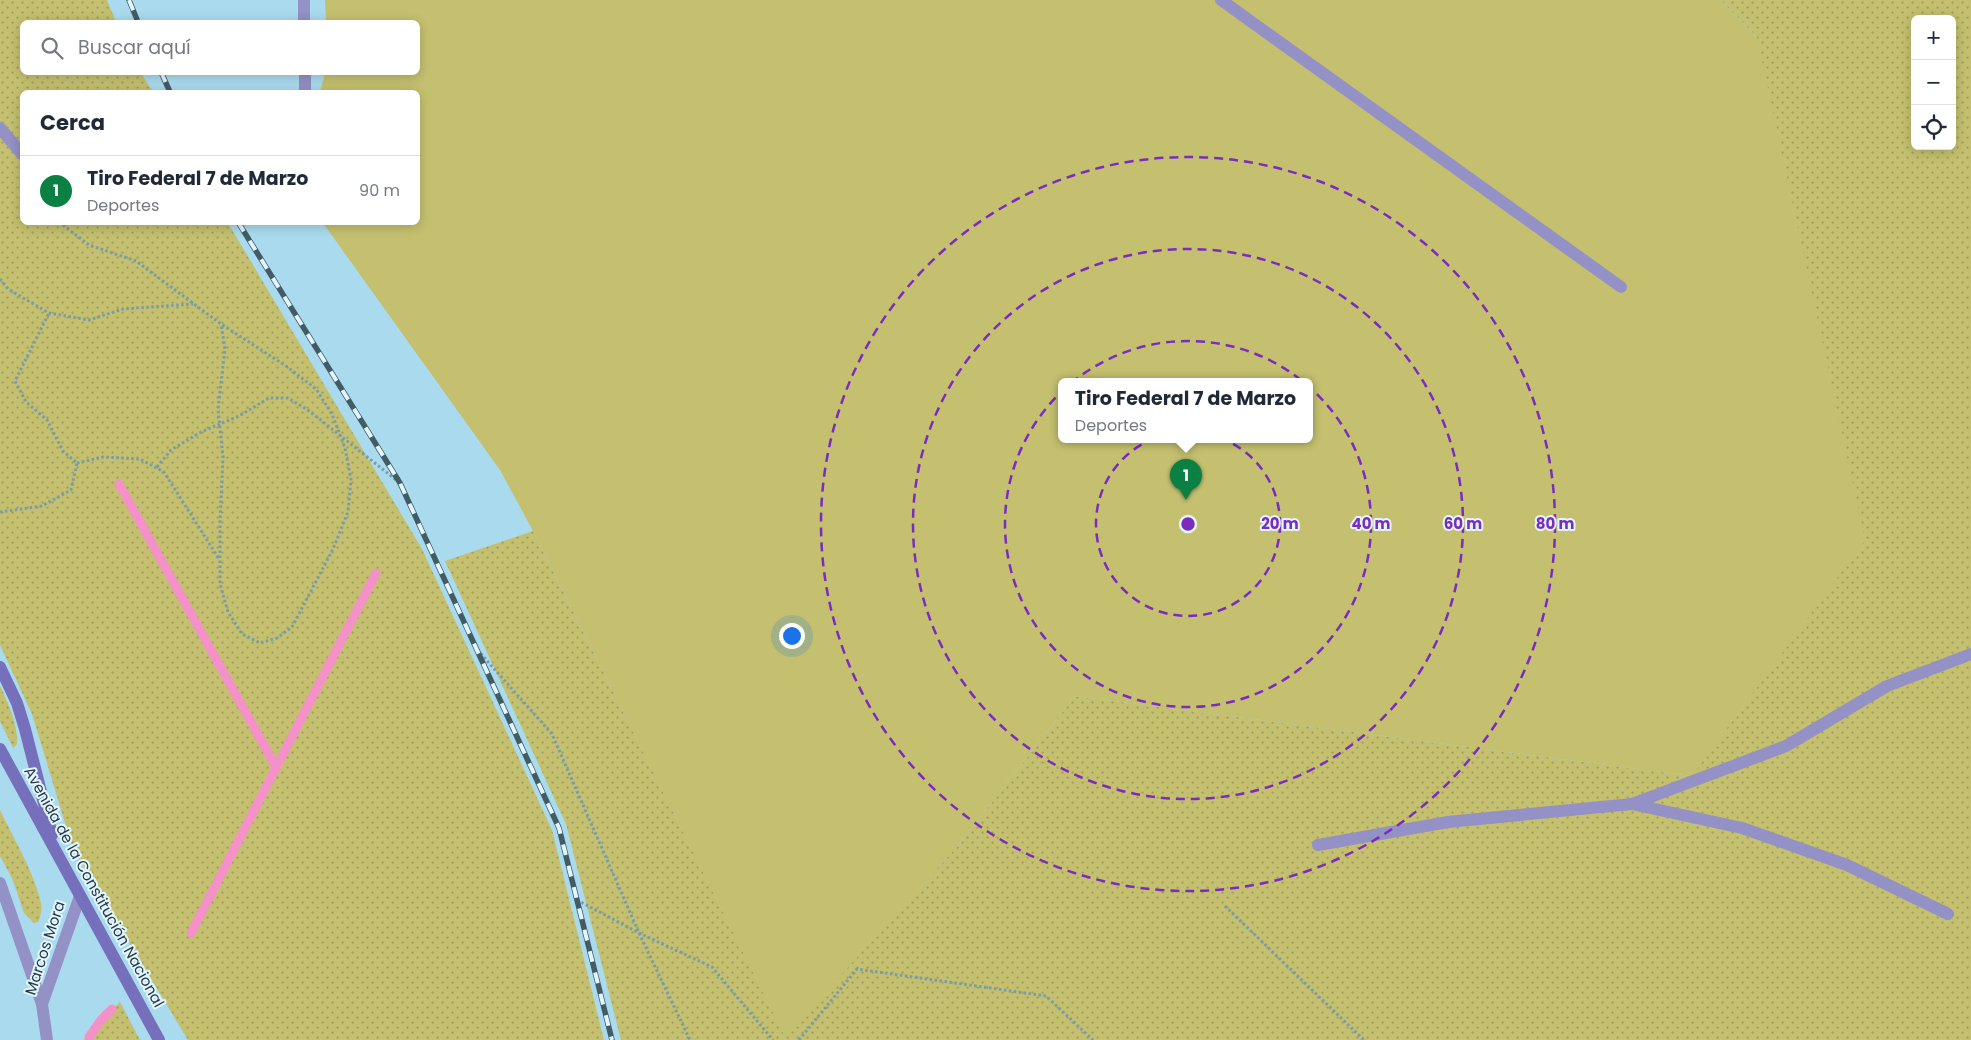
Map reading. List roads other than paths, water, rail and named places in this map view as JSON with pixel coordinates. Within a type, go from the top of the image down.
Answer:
[{"type":"main road","points":[[0,667],[26,729],[56,852]]},
{"type":"main road","name":"Avenida de la Constitución Nacional","points":[[0,749],[159,1040]]},
{"type":"street","points":[[304,0],[304,20]]},
{"type":"street","points":[[1221,0],[1621,287]]},
{"type":"street","points":[[305,75],[306,90]]},
{"type":"street","points":[[0,128],[20,152]]},
{"type":"street","points":[[1318,845],[1448,822],[1632,804],[1786,746],[1887,686],[1971,654]]},
{"type":"street","points":[[1632,804],[1742,828],[1847,865],[1948,914]]},
{"type":"street","points":[[0,883],[42,1004]]},
{"type":"street","name":"Marcos Mora","points":[[47,1040],[42,1004],[80,896]]},
{"type":"waterway","points":[[119,484],[276,767]]},
{"type":"waterway","points":[[191,933],[376,573]]},
{"type":"waterway","points":[[89,1040],[89,1037],[101,1020],[112,1009]]},
{"type":"railway","points":[[129,0],[137,20]]},
{"type":"railway","points":[[162,75],[169,90]]},
{"type":"railway","points":[[240,225],[400,483],[559,828],[612,1040]]},
{"type":"place","name":"Tiro Federal 7 de Marzo","points":[[1186,500]]}]
